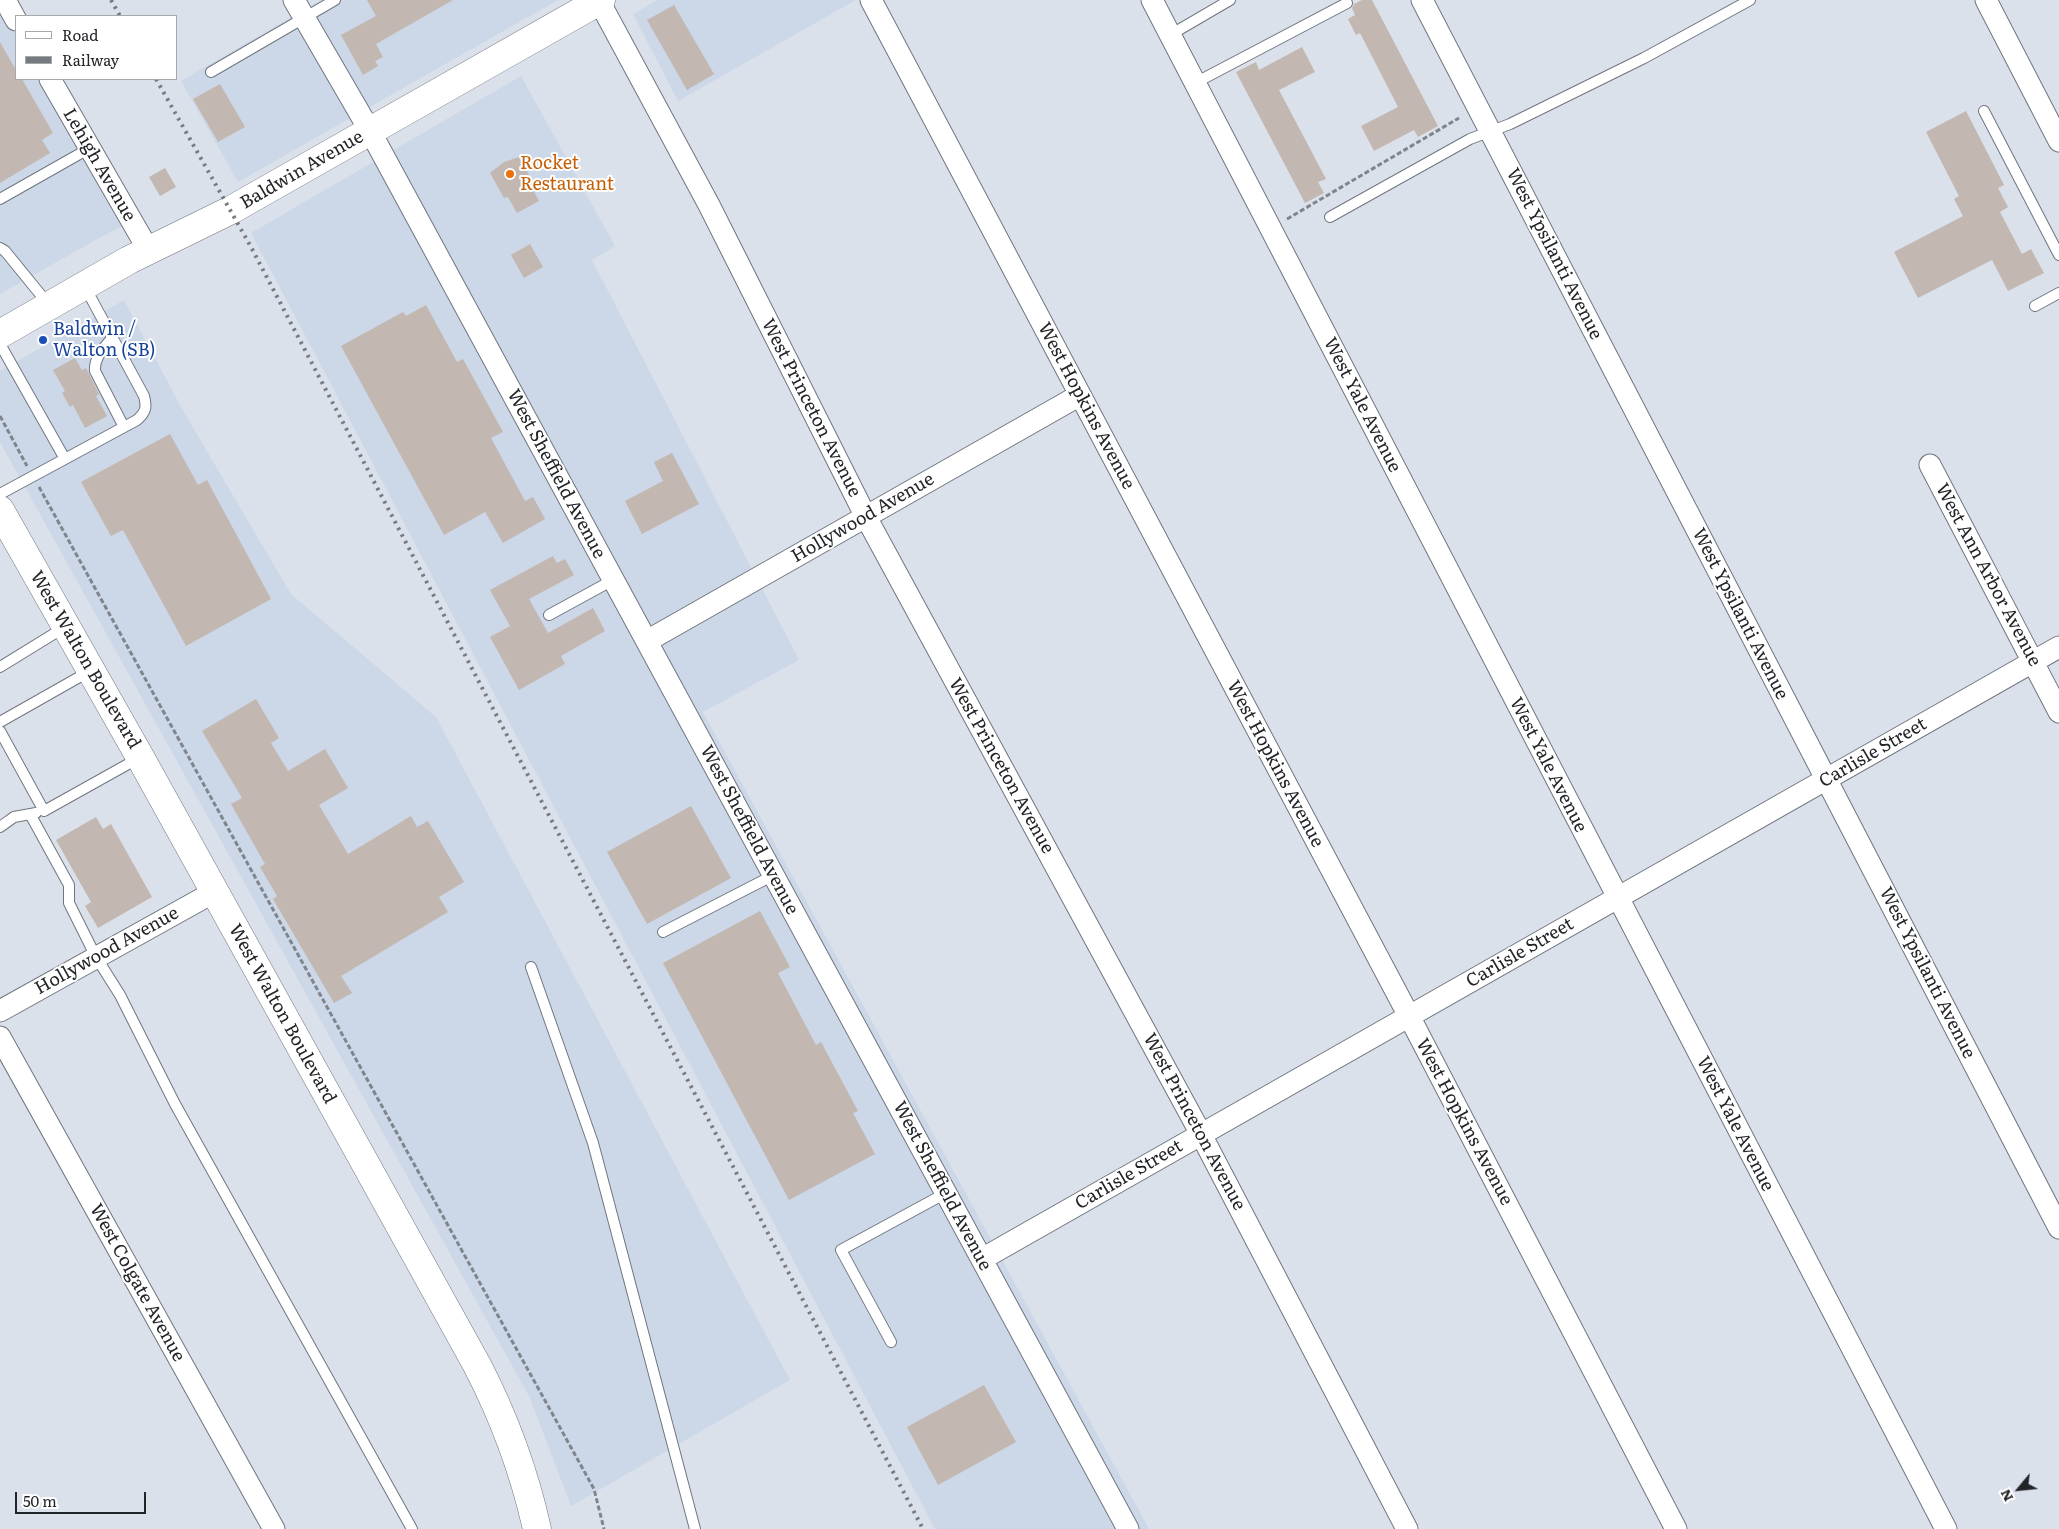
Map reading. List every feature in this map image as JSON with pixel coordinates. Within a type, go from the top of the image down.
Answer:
[{"type":"main road","name":"Baldwin Avenue","points":[[0,334],[149,250],[231,210],[594,2]]},
{"type":"main road","name":"West Walton Boulevard","points":[[0,510],[140,757],[487,1385],[515,1452],[537,1529]]},
{"type":"street","points":[[4,0],[15,18]]},
{"type":"street","name":"West Hopkins Avenue","points":[[871,0],[1409,1016],[1676,1529]]},
{"type":"street","name":"West Yale Avenue","points":[[1152,0],[1946,1529]]},
{"type":"street","name":"West Ypsilanti Avenue","points":[[1422,0],[2059,1228]]},
{"type":"street","points":[[1986,0],[2059,141]]},
{"type":"street","name":"West Princeton Avenue","points":[[594,2],[709,205],[866,517],[1201,1134],[1407,1529]]},
{"type":"street","name":"West Sheffield Avenue","points":[[299,9],[370,131],[1128,1529]]},
{"type":"street","name":"Lehigh Avenue","points":[[51,80],[149,250]]},
{"type":"street","name":"Hollywood Avenue","points":[[647,641],[1080,395]]},
{"type":"street","name":"West Ann Arbor Avenue","points":[[1930,465],[2059,712]]},
{"type":"street","name":"Carlisle Street","points":[[982,1259],[2059,647]]},
{"type":"street","name":"Hollywood Avenue","points":[[0,1011],[214,892]]},
{"type":"street","name":"West Colgate Avenue","points":[[0,1036],[274,1529]]},
{"type":"lane","points":[[211,72],[299,9],[335,0]]},
{"type":"lane","points":[[1170,35],[1230,0]]},
{"type":"lane","points":[[1330,217],[1470,139],[1510,124],[1644,58],[1750,0]]},
{"type":"lane","points":[[1195,83],[1347,4]]},
{"type":"lane","points":[[1984,111],[2059,255]]},
{"type":"lane","points":[[0,199],[90,148]]},
{"type":"lane","points":[[0,248],[5,251],[50,306]]},
{"type":"lane","points":[[0,494],[124,427],[144,414],[146,406],[144,396],[84,286]]},
{"type":"lane","points":[[2035,306],[2059,293]]},
{"type":"lane","points":[[112,338],[94,364],[94,371],[124,427]]},
{"type":"lane","points":[[0,344],[65,459]]},
{"type":"lane","points":[[549,615],[614,580]]},
{"type":"lane","points":[[0,667],[66,626]]},
{"type":"lane","points":[[0,722],[91,671]]},
{"type":"lane","points":[[0,731],[44,811]]},
{"type":"lane","points":[[0,827],[14,817],[44,811],[140,757]]},
{"type":"lane","points":[[30,814],[69,885],[69,903],[96,957],[120,995],[175,1104],[412,1529]]},
{"type":"lane","points":[[663,932],[774,875]]},
{"type":"lane","points":[[531,967],[592,1143],[695,1529]]},
{"type":"lane","points":[[891,1342],[841,1250],[946,1193]]},
{"type":"path","points":[[1287,220],[1459,118]]},
{"type":"path","points":[[0,416],[594,1489],[604,1529]]},
{"type":"shaded area","points":[[0,0],[16,0],[25,15],[15,15],[15,80],[63,80],[141,217],[101,237],[0,294]]},
{"type":"shaded area","points":[[321,0],[558,0],[238,182],[181,81]]},
{"type":"shaded area","points":[[658,0],[856,0],[678,101],[633,14]]},
{"type":"shaded area","points":[[521,76],[615,246],[592,260],[799,660],[703,712],[1149,1529],[935,1529],[251,233]]},
{"type":"shaded area","points":[[124,300],[181,407],[291,594],[436,717],[790,1380],[571,1506],[530,1398],[0,442],[0,371]]},
{"type":"building","points":[[367,0],[453,0],[376,44],[383,57],[375,61],[378,66],[363,75],[341,35],[376,16]]},
{"type":"building","points":[[1362,0],[1372,0],[1438,126],[1418,137],[1414,130],[1374,151],[1361,126],[1398,107],[1360,33],[1356,35],[1348,19],[1355,15],[1352,8],[1354,4]]},
{"type":"building","points":[[674,5],[714,74],[687,90],[647,20]]},
{"type":"building","points":[[0,42],[15,68],[15,80],[23,80],[53,133],[42,140],[50,153],[0,183]]},
{"type":"building","points":[[1302,47],[1315,72],[1279,90],[1326,179],[1318,182],[1324,193],[1305,203],[1236,72],[1256,62],[1259,70]]},
{"type":"building","points":[[220,84],[245,127],[218,142],[193,99]]},
{"type":"building","points":[[1966,111],[2004,185],[1998,188],[2008,207],[2000,212],[2022,254],[2031,249],[2044,273],[2008,291],[1992,260],[1918,298],[1894,252],[1963,216],[1954,199],[1959,196],[1926,132]]},
{"type":"building","points":[[519,157],[533,182],[530,184],[539,201],[517,213],[508,197],[504,198],[490,173],[504,162]]},
{"type":"building","points":[[165,168],[176,187],[160,196],[149,177]]},
{"type":"building","points":[[530,244],[543,267],[524,278],[511,255]]},
{"type":"building","points":[[426,305],[457,362],[463,359],[503,432],[491,438],[525,501],[533,497],[545,519],[503,543],[485,512],[444,535],[341,346],[403,312],[406,316]]},
{"type":"building","points":[[75,358],[82,370],[86,368],[99,394],[96,396],[107,416],[85,428],[73,405],[70,407],[62,393],[65,391],[53,370]]},
{"type":"building","points":[[170,434],[198,485],[207,480],[271,599],[186,646],[123,530],[111,536],[81,482]]},
{"type":"building","points":[[672,453],[699,504],[642,534],[625,501],[663,481],[654,462]]},
{"type":"building","points":[[553,556],[557,563],[565,559],[574,575],[529,599],[548,633],[593,608],[605,631],[561,656],[565,664],[519,690],[490,637],[510,626],[490,590]]},
{"type":"building","points":[[256,699],[279,738],[271,743],[288,771],[325,749],[348,788],[319,805],[348,854],[411,816],[417,827],[428,821],[464,882],[439,897],[448,912],[341,976],[352,993],[334,1003],[273,899],[277,896],[260,867],[265,864],[231,804],[242,798],[202,731]]},
{"type":"building","points":[[691,806],[731,878],[647,924],[607,852]]},
{"type":"building","points":[[96,817],[103,829],[111,824],[152,897],[98,928],[85,906],[91,902],[56,840]]},
{"type":"building","points":[[760,911],[790,967],[778,973],[816,1045],[821,1042],[858,1111],[853,1113],[875,1154],[789,1200],[663,963]]},
{"type":"building","points":[[984,1385],[1016,1442],[938,1485],[907,1427]]},
{"type":"railway","points":[[111,0],[119,15]]},
{"type":"railway","points":[[157,80],[251,247],[923,1529]]},
{"type":"place","name":"Rocket Restaurant","points":[[510,174]]},
{"type":"place","name":"Baldwin / Walton (SB)","points":[[43,340]]}]
